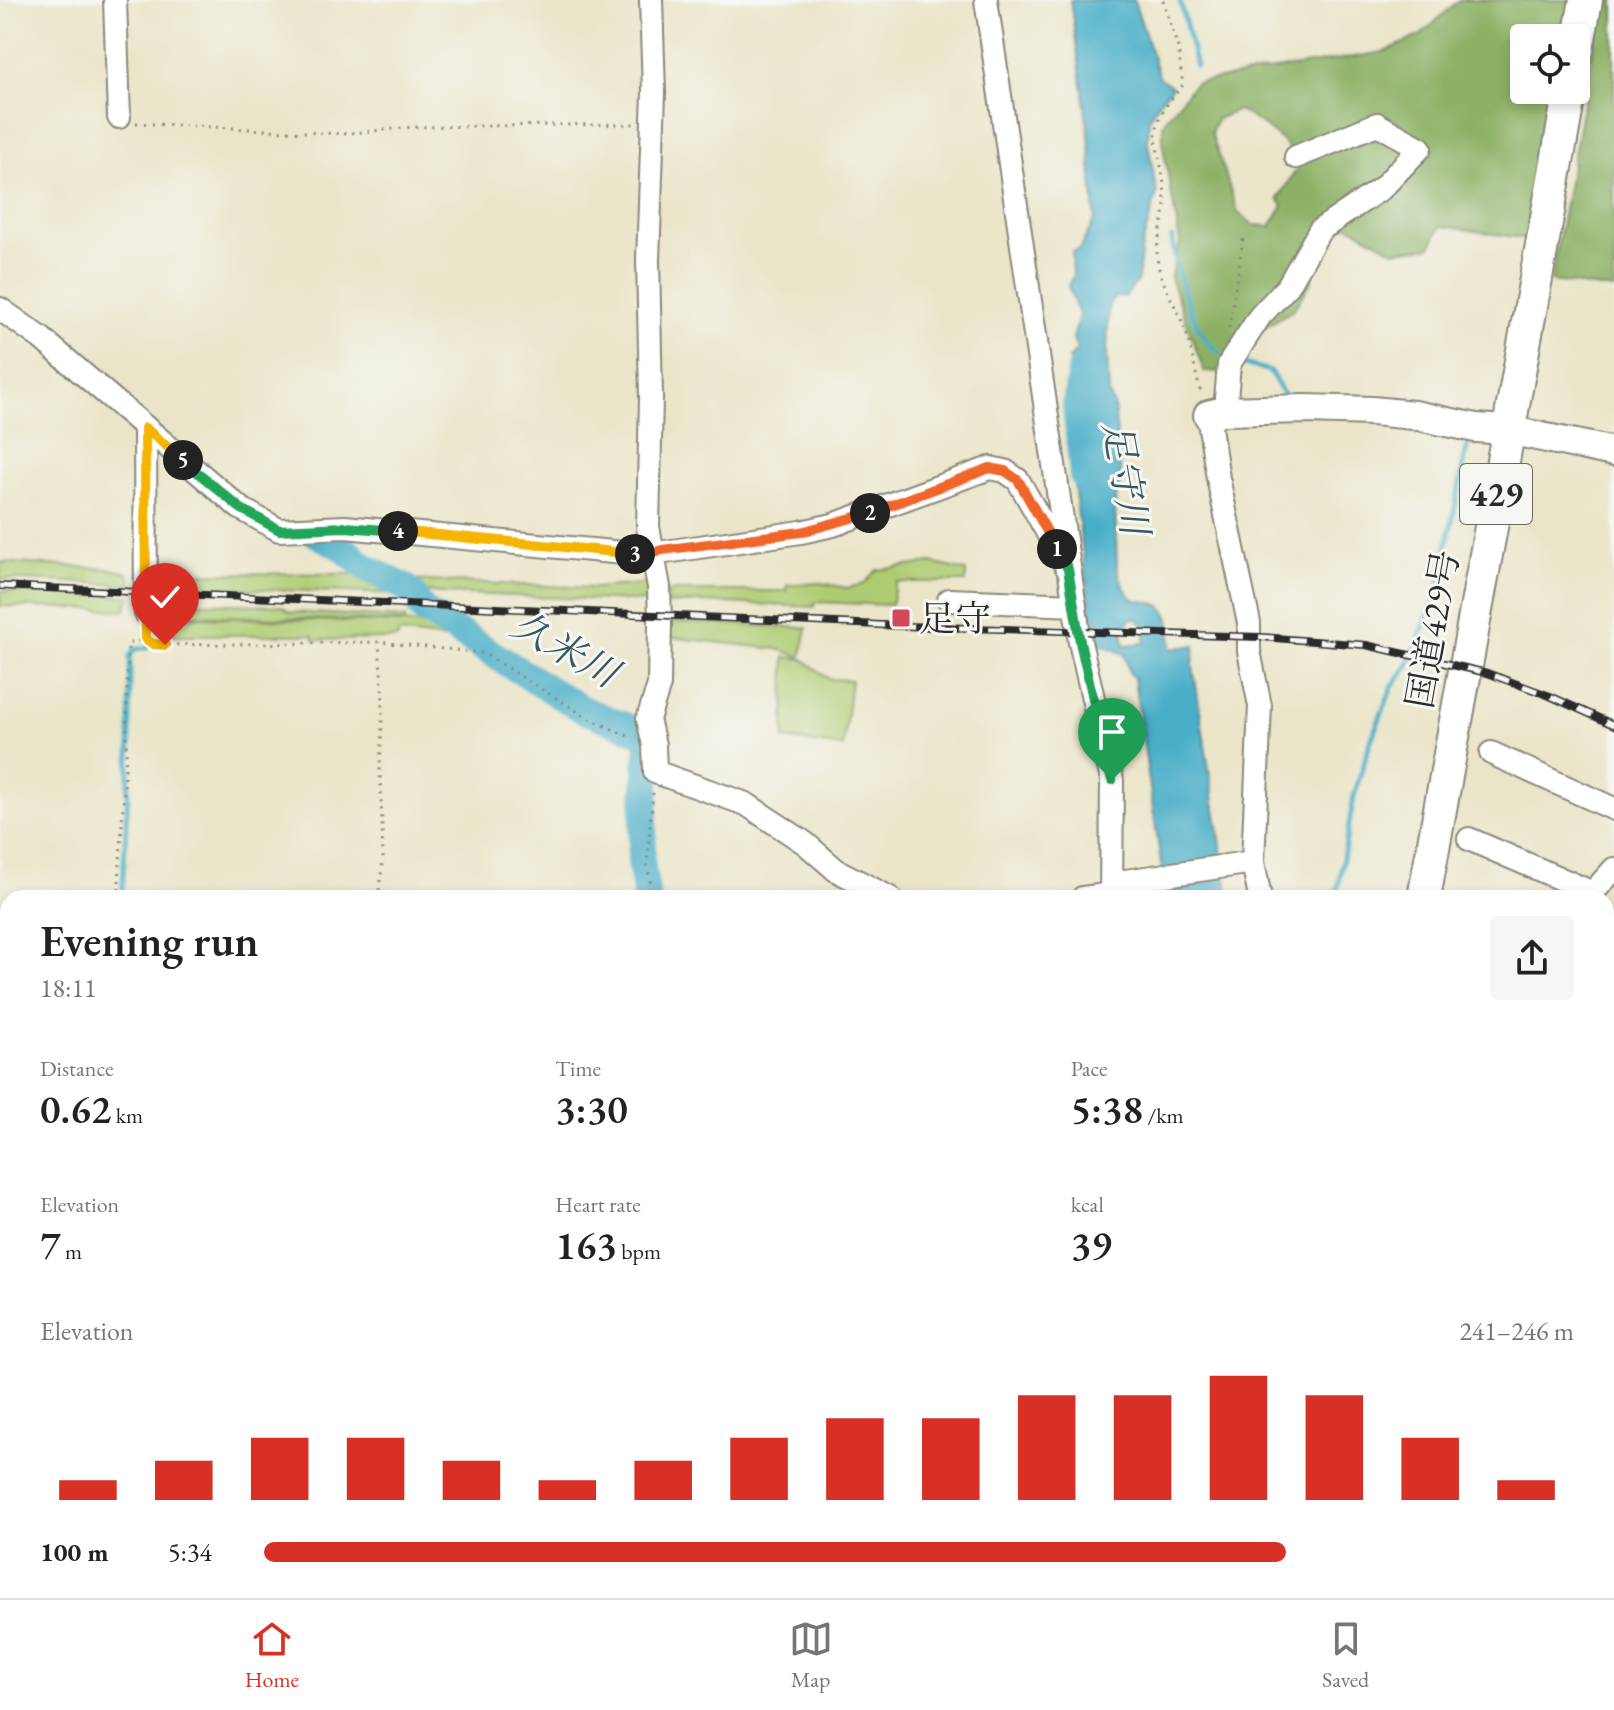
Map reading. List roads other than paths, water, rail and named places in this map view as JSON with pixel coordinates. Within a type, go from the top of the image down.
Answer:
[{"type":"highway","points":[[1582,24],[1586,0]]},
{"type":"highway","name":"国道429号","points":[[1425,890],[1567,104]]},
{"type":"main road","points":[[1217,413],[1306,409],[1414,415],[1614,452]]},
{"type":"street","points":[[115,0],[119,117]]},
{"type":"street","points":[[651,0],[653,124],[648,260],[651,398],[648,527],[660,599],[659,685],[648,719],[654,745],[655,772],[746,804],[805,843],[836,870],[875,890]]},
{"type":"street","points":[[986,0],[1068,569],[1080,642],[1112,780],[1116,889],[1249,862]]},
{"type":"street","points":[[1258,890],[1249,862],[1260,706],[1249,651],[1249,623],[1218,478],[1217,413],[1229,364],[1260,316],[1288,286],[1320,230],[1382,188],[1420,148],[1377,124],[1296,157]]},
{"type":"street","points":[[0,309],[41,338],[240,508],[279,530],[345,527],[645,555],[833,525],[990,468],[1005,471],[1018,480],[1068,569]]},
{"type":"street","points":[[145,428],[146,613]]},
{"type":"street","points":[[949,600],[1075,605]]},
{"type":"street","points":[[1491,753],[1614,809]]},
{"type":"street","points":[[1469,839],[1579,890]]},
{"type":"street","points":[[1595,890],[1614,869]]},
{"type":"water","points":[[1070,0],[1134,0],[1159,77],[1172,87],[1149,118],[1148,143],[1157,194],[1142,245],[1138,280],[1126,296],[1114,298],[1109,304],[1109,394],[1114,406],[1121,476],[1115,505],[1117,568],[1124,588],[1133,599],[1156,604],[1167,613],[1171,649],[1195,645],[1193,666],[1228,890],[1165,890],[1134,678],[1124,654],[1098,643],[1096,618],[1091,615],[1069,448],[1071,436],[1083,439],[1087,427],[1071,394],[1068,372],[1069,359],[1077,349],[1073,339],[1079,315],[1068,286],[1073,276],[1072,252],[1079,250],[1095,219],[1089,135]],"holes":[[[1134,617],[1145,626],[1145,643],[1124,645],[1122,628]]]},
{"type":"waterway","points":[[1180,0],[1196,66]]},
{"type":"waterway","points":[[1172,238],[1177,267],[1193,317],[1209,344],[1219,352]]},
{"type":"waterway","points":[[1237,362],[1270,371],[1286,399]]},
{"type":"waterway","name":"足守川","points":[[1082,367],[1076,403],[1083,476]]},
{"type":"waterway","points":[[1337,890],[1354,796],[1370,743],[1392,687],[1408,665],[1437,594],[1470,434]]},
{"type":"waterway","name":"久米川","points":[[317,534],[343,548],[365,567],[408,589],[423,610],[552,691],[584,710],[643,733],[649,744],[641,861],[646,890]]},
{"type":"waterway","points":[[122,890],[130,755],[130,656],[135,649],[148,648],[152,634],[151,616]]},
{"type":"railway","points":[[0,586],[903,626],[1261,637],[1366,645],[1487,673],[1550,696],[1614,725]]},
{"type":"place","name":"足守","points":[[901,618]]}]
